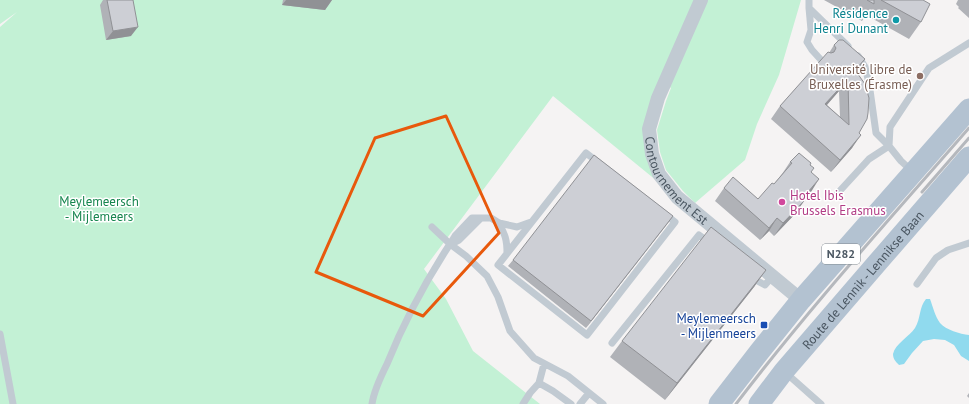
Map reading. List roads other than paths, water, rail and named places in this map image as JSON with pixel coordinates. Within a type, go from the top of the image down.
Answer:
[{"type":"main road","name":"N282","points":[[719,404],[801,300],[969,109]]},
{"type":"main road","name":"Route de Lennik - Lennikse Baan","points":[[759,404],[784,372],[911,222],[969,157]]},
{"type":"street","name":"Contournement Est","points":[[701,0],[658,98],[649,129],[652,154],[659,174],[677,197],[801,300]]},
{"type":"lane","points":[[809,4],[811,30],[807,42],[822,61]]},
{"type":"lane","points":[[809,4],[856,54],[865,67],[869,83],[876,133],[913,172]]},
{"type":"lane","points":[[889,146],[890,127],[929,68],[969,43]]},
{"type":"lane","points":[[836,195],[870,159],[889,146]]},
{"type":"lane","points":[[586,153],[675,222],[587,335],[498,265],[532,222],[586,153]]},
{"type":"lane","points":[[372,404],[396,341],[436,266],[455,236],[472,218],[491,218],[499,223],[516,227],[532,222]]},
{"type":"lane","points":[[499,223],[506,235],[507,253]]},
{"type":"lane","points":[[432,227],[487,276],[498,297],[510,331],[534,358],[568,376],[603,404]]},
{"type":"lane","points":[[612,343],[699,235],[717,249]]},
{"type":"lane","points":[[917,284],[936,258],[948,250],[969,243]]},
{"type":"lane","points":[[746,273],[765,285],[772,277]]},
{"type":"lane","points":[[0,334],[13,404]]},
{"type":"lane","points":[[523,404],[539,383],[544,364]]},
{"type":"lane","points":[[784,372],[821,404]]},
{"type":"lane","points":[[539,383],[571,404]]},
{"type":"lane","points":[[580,404],[589,393]]},
{"type":"water","points":[[926,299],[930,299],[940,323],[953,331],[969,335],[969,361],[961,356],[954,345],[945,340],[934,339],[923,341],[904,364],[899,365],[895,360],[893,354],[894,350],[915,328],[922,306]]},
{"type":"railway","points":[[736,404],[821,298],[969,128]]},
{"type":"railway","points":[[922,192],[969,138]]},
{"type":"place","name":"Résidence Henri Dunant","points":[[896,20]]},
{"type":"place","name":"Université libre de Bruxelles (Érasme)","points":[[920,76]]},
{"type":"place","name":"Hotel Ibis Brussels Erasmus","points":[[782,202]]},
{"type":"place","name":"Meylemeersch - Mijlenmeers","points":[[764,325]]},
{"type":"park label","name":"Meylemeersch - Mijlemeers","points":[[99,208]]}]
